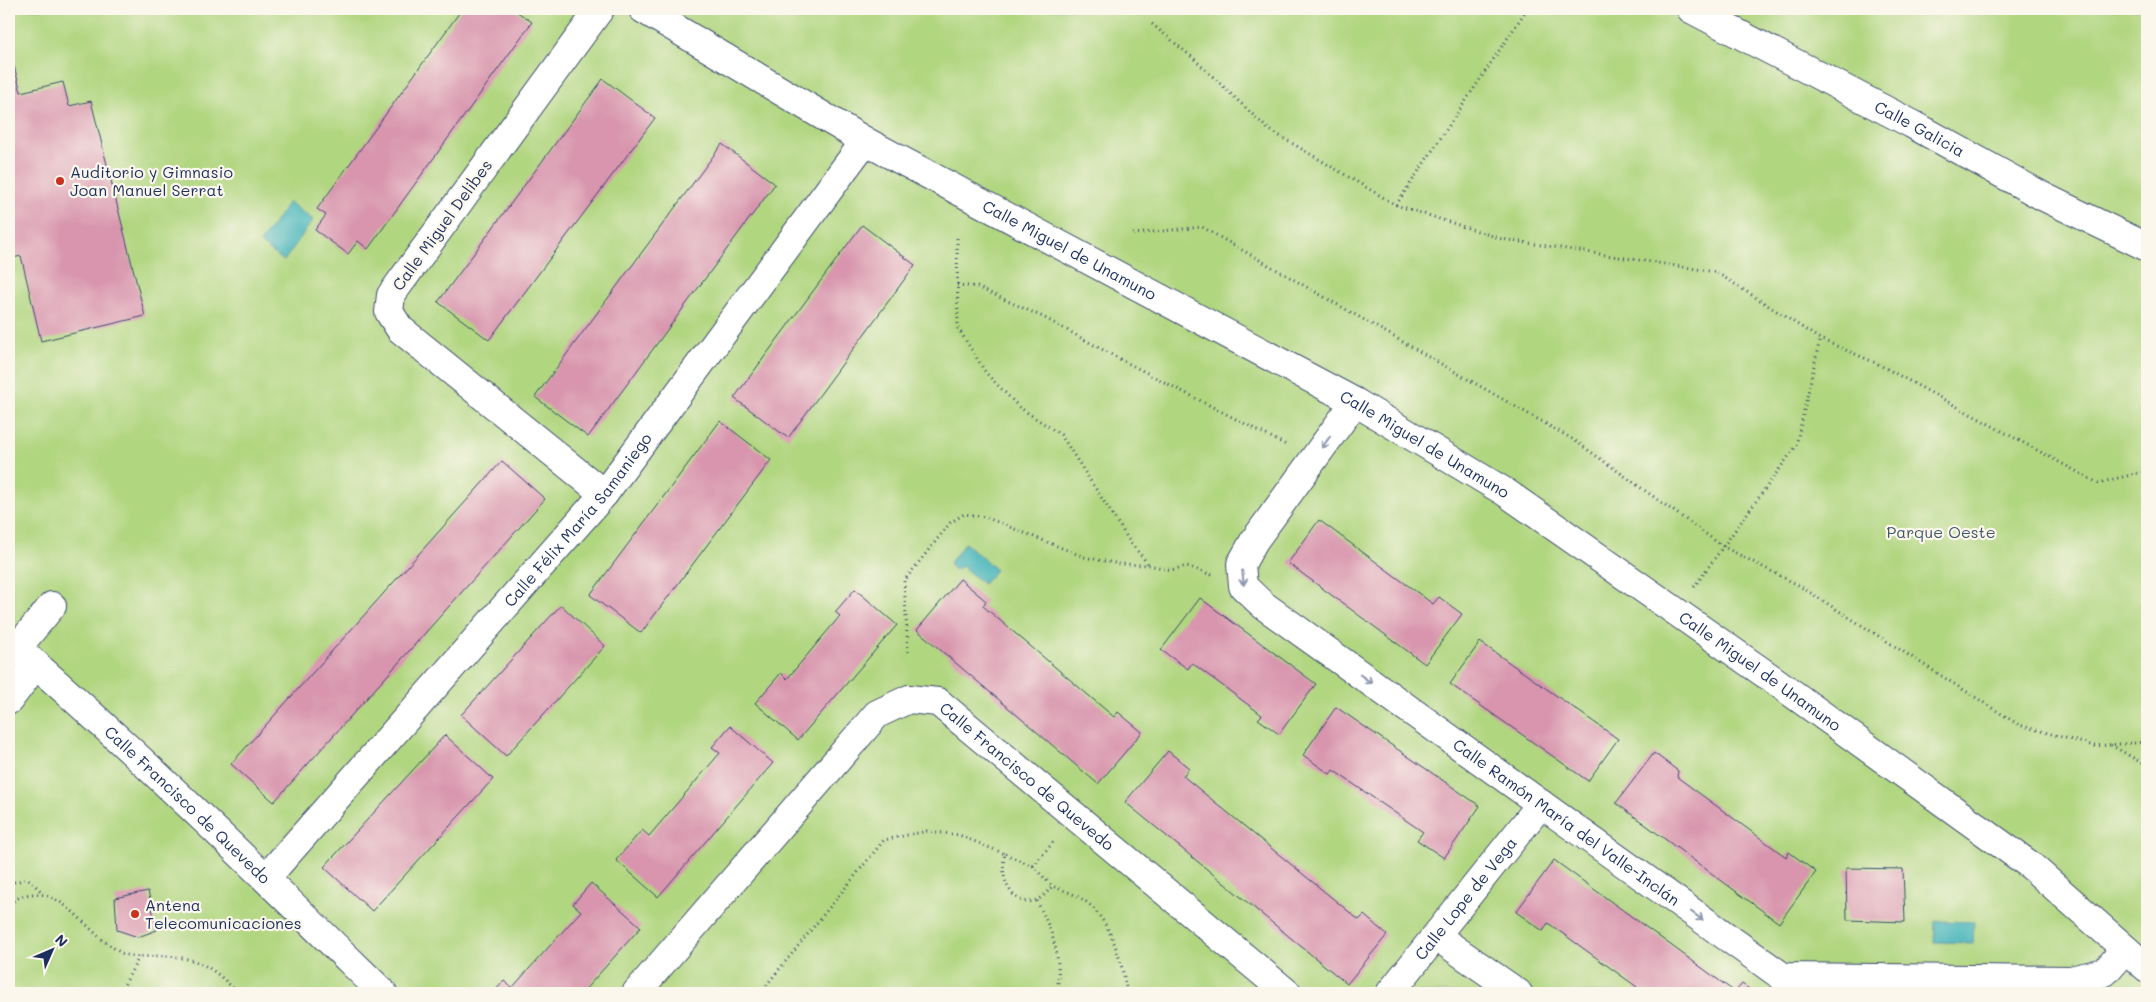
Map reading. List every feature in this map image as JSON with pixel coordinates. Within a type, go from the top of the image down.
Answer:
[{"type":"street","name":"Calle Miguel Delibes","points":[[600,9],[391,295],[389,312],[400,328],[604,494]]},
{"type":"street","name":"Calle Miguel de Unamuno","points":[[643,9],[865,141],[1355,402],[1506,492],[2030,865],[2147,968]]},
{"type":"street","name":"Calle Galicia","points":[[1691,9],[1912,124],[2044,197],[2147,247]]},
{"type":"street","name":"Calle Félix María Samaniego","points":[[266,878],[604,494],[865,141]]},
{"type":"street","points":[[1243,586],[1241,564],[1254,541],[1355,402]]},
{"type":"street","name":"Calle Ramón María del Valle-Inclán","points":[[1243,586],[1262,605],[1783,977],[2072,980],[2106,972],[2125,949]]},
{"type":"street","points":[[9,700],[20,652],[52,606]]},
{"type":"street","name":"Calle Francisco de Quevedo","points":[[20,652],[93,716],[266,878],[383,993]]},
{"type":"street","name":"Calle Francisco de Quevedo","points":[[636,993],[877,714],[909,699],[938,702],[1287,993]]},
{"type":"street","name":"Calle Lope de Vega","points":[[1390,993],[1540,804]]},
{"type":"street","points":[[1436,936],[1518,993]]},
{"type":"path","points":[[1396,205],[1527,9]]},
{"type":"path","points":[[1152,24],[1193,58],[1268,129],[1396,205],[1502,239],[1716,272],[1820,339],[1876,363],[2098,483],[2147,471]]},
{"type":"path","points":[[1133,234],[1202,227],[1574,440],[1724,547],[1798,585],[2019,725],[2094,746],[2147,742]]},
{"type":"path","points":[[957,238],[958,328],[986,373],[1019,408],[1061,435],[1130,542],[1149,565]]},
{"type":"path","points":[[957,285],[977,287],[1043,317],[1263,434],[1314,458]]},
{"type":"path","points":[[1675,612],[1796,446],[1820,339]]},
{"type":"path","points":[[908,652],[904,581],[950,523],[964,514],[985,517],[1084,557],[1120,564],[1149,565],[1171,570],[1187,566],[1243,586]]},
{"type":"path","points":[[2110,745],[2147,766]]},
{"type":"path","points":[[760,993],[884,840],[926,831],[959,835],[1033,866],[1052,886],[1073,894],[1090,906],[1108,930],[1123,970],[1126,993]]},
{"type":"path","points":[[1005,854],[1002,866],[1004,880],[1013,894],[1023,902],[1037,901],[1045,896],[1052,886]]},
{"type":"path","points":[[9,883],[28,879],[122,954],[139,957],[166,956],[197,961],[211,967],[238,993]]},
{"type":"path","points":[[9,903],[25,895],[44,893]]},
{"type":"path","points":[[1037,901],[1051,930],[1058,958],[1057,993]]},
{"type":"path","points":[[120,993],[139,957]]},
{"type":"green space","name":"Parque Oeste","points":[[9,9],[2147,9],[2147,993],[9,993]]},
{"type":"water","points":[[289,202],[313,220],[284,261],[260,243]]},
{"type":"water","points":[[965,543],[996,570],[983,584],[962,566],[958,569],[953,569],[949,564]]},
{"type":"water","points":[[1935,921],[1974,922],[1973,943],[1934,942]]},
{"type":"building","points":[[462,9],[513,9],[532,22],[368,249],[358,241],[348,254],[315,230],[326,215],[317,209]]},
{"type":"building","name":"Auditorio y Gimnasio Joan Manuel Serrat","points":[[14,66],[21,92],[63,82],[69,106],[91,101],[145,316],[41,341],[21,256],[9,259],[9,68]]},
{"type":"building","points":[[603,79],[655,118],[489,340],[438,302]]},
{"type":"building","points":[[722,144],[775,184],[588,437],[535,397]]},
{"type":"building","points":[[862,225],[915,265],[788,438],[734,398]]},
{"type":"building","points":[[720,421],[771,460],[641,633],[590,595]]},
{"type":"building","points":[[502,461],[545,499],[274,802],[231,764]]},
{"type":"building","points":[[1319,520],[1433,604],[1439,597],[1462,614],[1425,664],[1288,563]]},
{"type":"building","points":[[960,579],[986,601],[983,606],[1114,717],[1118,712],[1142,732],[1098,784],[917,630]]},
{"type":"building","points":[[855,589],[897,625],[798,740],[755,703],[781,673],[787,679],[840,616],[835,612]]},
{"type":"building","points":[[1200,598],[1316,684],[1279,734],[1258,719],[1262,715],[1192,663],[1188,669],[1161,650]]},
{"type":"building","points":[[561,605],[605,646],[506,756],[461,715]]},
{"type":"building","points":[[1480,642],[1618,739],[1588,781],[1450,684]]},
{"type":"building","points":[[1336,707],[1480,806],[1444,858],[1417,840],[1423,832],[1333,770],[1330,774],[1303,755]]},
{"type":"building","points":[[730,726],[773,763],[658,897],[616,860],[642,830],[649,836],[720,753],[712,747]]},
{"type":"building","points":[[445,735],[493,779],[372,911],[324,867]]},
{"type":"building","points":[[1168,751],[1189,768],[1183,776],[1359,920],[1364,915],[1387,935],[1347,984],[1125,802]]},
{"type":"building","points":[[1654,753],[1678,771],[1677,777],[1786,857],[1789,852],[1816,872],[1779,923],[1616,803]]},
{"type":"building","points":[[1554,860],[1735,992],[1742,984],[1755,993],[1633,993],[1637,987],[1548,923],[1543,931],[1516,912]]},
{"type":"building","points":[[1846,868],[1903,869],[1905,922],[1847,920]]},
{"type":"building","points":[[591,883],[641,927],[582,993],[493,993],[504,981],[512,988],[581,911],[573,904]]},
{"type":"building","name":"Antena Telecomunicaciones","points":[[148,891],[157,930],[138,937],[117,930],[115,898]]},
{"type":"place","name":"Auditorio y Gimnasio Joan Manuel Serrat","points":[[60,181]]},
{"type":"place","name":"Antena Telecomunicaciones","points":[[135,914]]}]
